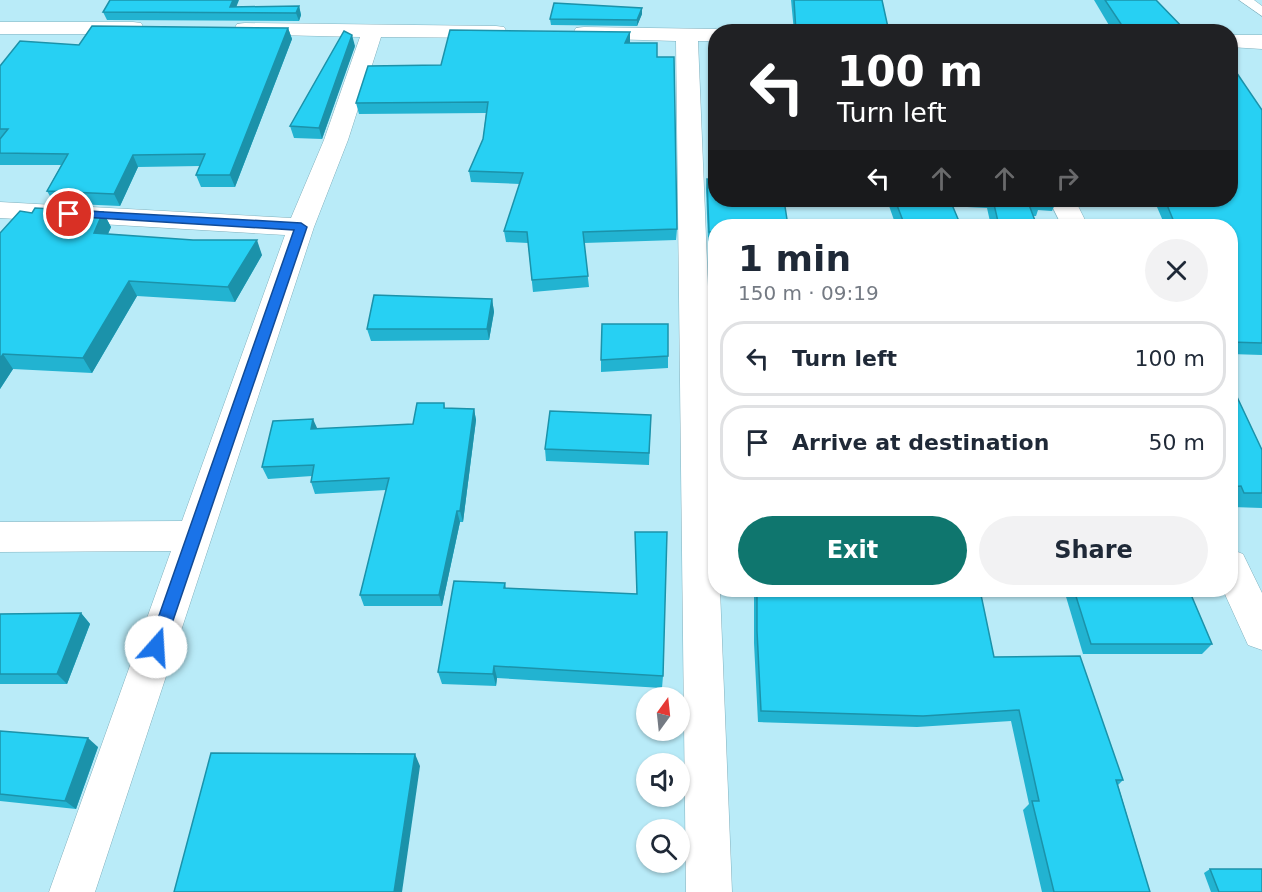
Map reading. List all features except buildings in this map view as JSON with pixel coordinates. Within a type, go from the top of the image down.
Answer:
[{"type":"street","points":[[0,28],[152,29]]},
{"type":"street","points":[[222,29],[513,32]]},
{"type":"street","points":[[72,892],[301,227],[336,140],[373,30]]},
{"type":"street","points":[[559,33],[701,35],[709,892]]},
{"type":"street","points":[[1238,41],[1262,42]]},
{"type":"street","points":[[0,210],[301,227]]},
{"type":"street","points":[[0,537],[194,536]]},
{"type":"street","points":[[1238,582],[1262,633]]},
{"type":"lane","points":[[1246,0],[1262,12]]},
{"type":"route","points":[[69,214],[301,227],[156,647]]}]
